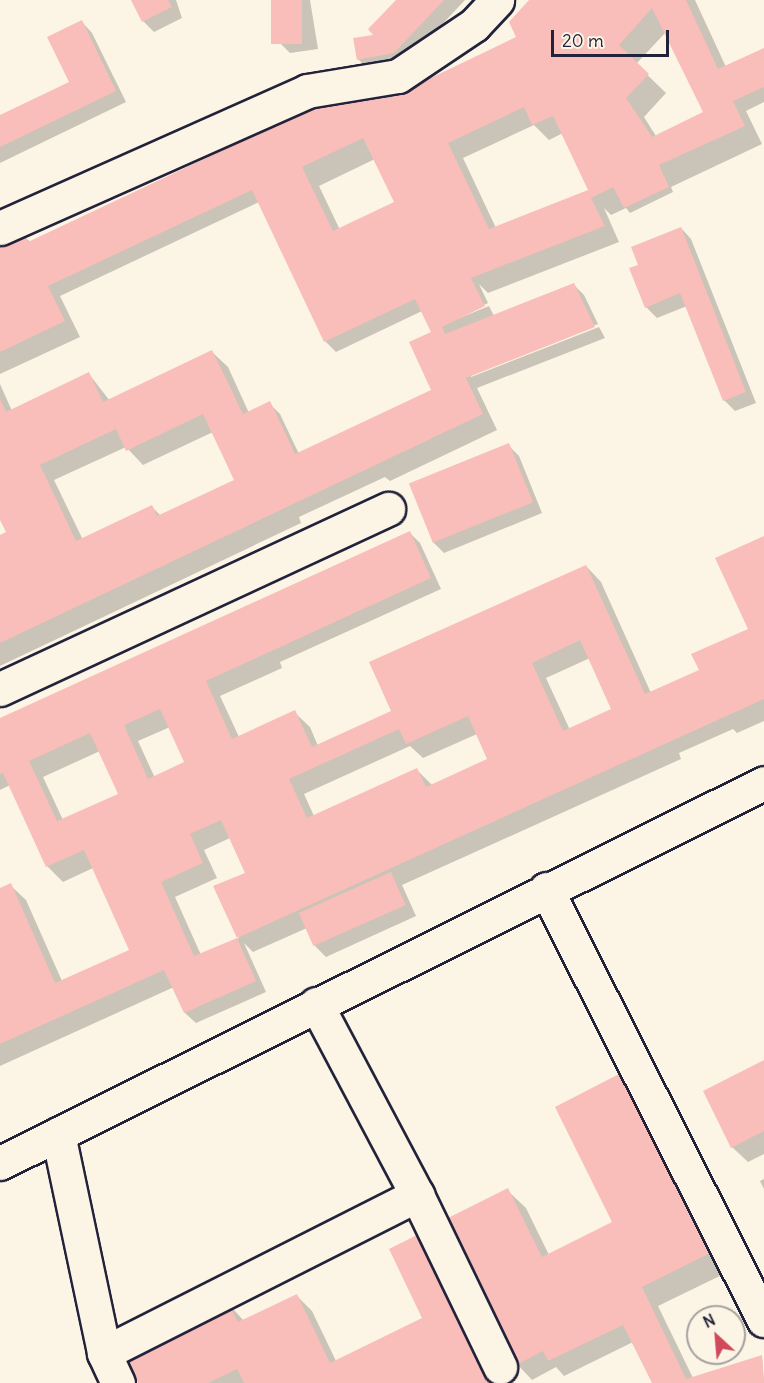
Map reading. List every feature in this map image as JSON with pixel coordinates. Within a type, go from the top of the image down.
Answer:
[{"type":"street","points":[[0,228],[307,91],[398,76],[474,26],[497,0]]},
{"type":"street","points":[[0,689],[388,508]]},
{"type":"street","points":[[0,1163],[546,889],[764,783]]},
{"type":"street","points":[[546,889],[764,1320]]},
{"type":"street","points":[[316,1004],[417,1194],[500,1367]]},
{"type":"street","points":[[58,1134],[104,1353],[118,1383]]},
{"type":"street","points":[[104,1353],[417,1194]]},
{"type":"building","points":[[131,0],[168,0],[172,7],[142,22]]},
{"type":"building","points":[[271,0],[302,0],[302,44],[271,44]]},
{"type":"building","points":[[396,0],[444,0],[394,53],[357,60],[353,38],[373,35],[368,29]]},
{"type":"building","points":[[529,0],[686,0],[718,69],[764,48],[764,87],[733,101],[745,126],[659,165],[669,187],[624,208],[613,187],[591,198],[605,226],[471,278],[485,306],[442,327],[445,334],[574,283],[595,327],[466,378],[483,414],[0,643],[0,535],[6,532],[0,520],[0,399],[6,412],[89,372],[103,402],[212,350],[243,414],[270,401],[295,454],[431,390],[409,342],[431,332],[415,299],[324,342],[252,190],[48,286],[65,321],[0,352],[0,244],[23,233],[28,242],[376,78],[387,99],[516,37],[509,22]],"holes":[[[652,8],[703,112],[652,137],[626,98],[649,74],[619,45]],[[524,107],[532,125],[553,116],[588,190],[489,229],[448,143]],[[363,138],[394,202],[333,231],[302,167]],[[203,414],[234,480],[157,516],[152,505],[76,541],[40,465],[116,429],[126,451]]]},
{"type":"building","points":[[82,20],[116,91],[0,147],[0,115],[69,82],[47,37]]},
{"type":"building","points":[[681,227],[746,392],[723,401],[680,293],[645,308],[629,268],[638,265],[631,247]]},
{"type":"building","points":[[509,443],[533,502],[433,543],[409,483]]},
{"type":"building","points":[[410,531],[431,578],[206,681],[232,739],[295,710],[312,747],[391,711],[369,662],[586,565],[645,694],[699,670],[691,654],[748,629],[715,558],[764,536],[764,699],[237,938],[256,981],[184,1013],[164,970],[0,1044],[0,888],[11,883],[55,983],[129,950],[84,850],[46,867],[3,773],[0,774],[0,718]],"holes":[[[580,640],[611,709],[563,731],[532,663]],[[160,709],[184,762],[148,779],[124,725]],[[468,716],[487,759],[426,787],[417,768],[307,818],[289,779],[399,729],[406,744]],[[90,733],[118,794],[57,821],[29,761]],[[221,820],[245,873],[213,886],[237,938],[194,956],[161,882],[203,863],[190,834]]]},
{"type":"building","points":[[391,872],[406,905],[313,946],[299,913]]},
{"type":"building","points":[[764,1060],[764,1131],[731,1148],[703,1091]]},
{"type":"building","points":[[621,1073],[710,1253],[642,1287],[686,1379],[730,1365],[746,1365],[746,1360],[762,1355],[764,1383],[652,1383],[623,1325],[548,1361],[543,1351],[516,1365],[444,1220],[508,1188],[542,1257],[612,1222],[555,1107]]},
{"type":"building","points":[[421,1233],[495,1383],[244,1383],[237,1369],[208,1383],[138,1383],[122,1350],[226,1299],[238,1322],[297,1294],[330,1363],[422,1318],[389,1249]]}]
